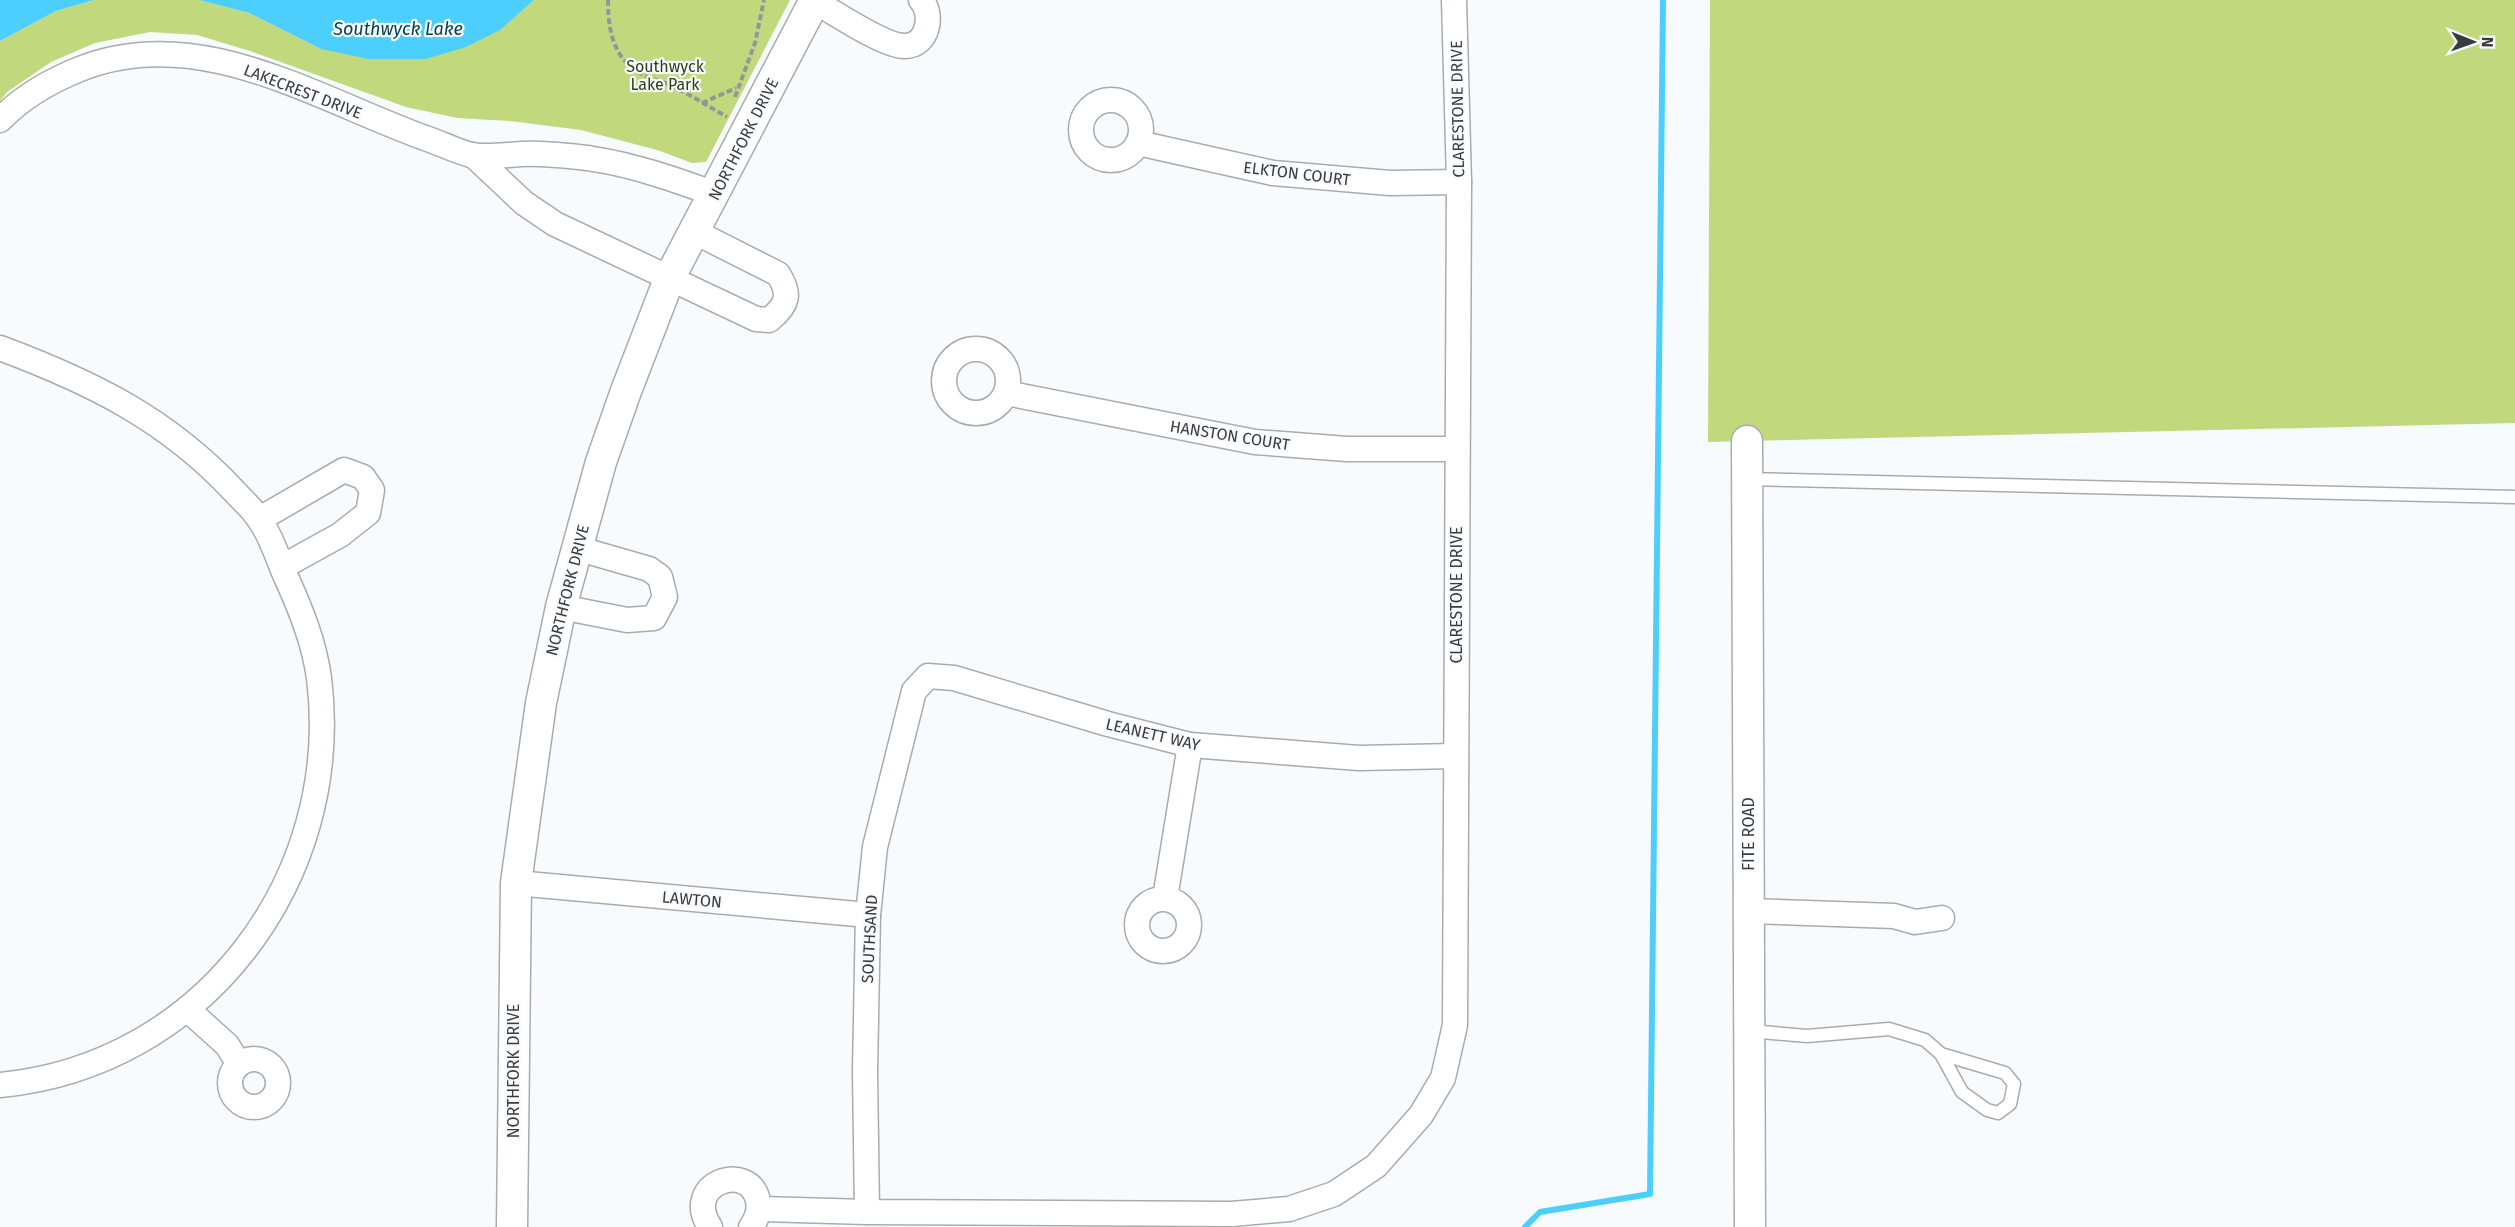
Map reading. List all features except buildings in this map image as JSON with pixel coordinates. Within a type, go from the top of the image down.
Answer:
[{"type":"street","points":[[815,1],[889,43],[906,46],[916,43],[924,35],[928,24],[927,14],[921,0]]},
{"type":"street","name":"CLARESTONE DRIVE","points":[[755,1218],[867,1212],[1232,1214],[1289,1209],[1334,1194],[1376,1166],[1421,1115],[1443,1078],[1455,1025],[1459,183],[1454,0]]},
{"type":"street","name":"NORTHFORK DRIVE","points":[[512,1227],[516,884],[541,703],[561,607],[601,462],[670,277],[815,1]]},
{"type":"street","name":"LAKECREST DRIVE","points":[[0,120],[30,95],[55,79],[95,63],[125,56],[158,53],[192,55],[267,74],[391,126],[473,155],[530,153],[594,159],[627,166],[715,194]]},
{"type":"street","name":"ELKTON COURT","points":[[1138,143],[1273,173],[1390,183],[1459,183]]},
{"type":"street","name":"LAKECREST DRIVE","points":[[473,155],[524,203],[555,224],[756,319],[769,320],[777,313],[786,301],[786,287],[778,274],[695,232]]},
{"type":"street","points":[[0,348],[110,394],[150,420],[172,435],[218,474],[260,519],[304,617],[319,678],[321,711],[314,805],[292,870],[277,902],[253,941],[229,971],[187,1009],[141,1041],[104,1060],[56,1075],[0,1085]]},
{"type":"street","name":"HANSTON COURT","points":[[1006,393],[1255,442],[1347,449],[1457,449]]},
{"type":"street","name":"FITE ROAD","points":[[1747,441],[1750,1227]]},
{"type":"street","points":[[260,519],[344,470],[363,477],[372,490],[368,513],[340,535],[282,567]]},
{"type":"street","points":[[561,607],[627,620],[654,618],[665,597],[660,577],[649,569],[576,548]]},
{"type":"street","name":"LEANETT WAY","points":[[928,676],[954,678],[1108,724],[1190,745],[1359,758],[1455,756]]},
{"type":"street","name":"SOUTHSAND","points":[[867,1212],[865,1072],[868,915],[875,848],[914,691],[928,676]]},
{"type":"street","points":[[1165,898],[1190,745]]},
{"type":"street","name":"LAWTON","points":[[516,884],[868,915]]},
{"type":"street","points":[[1749,911],[1894,916],[1915,922],[1942,918]]},
{"type":"street","points":[[187,1009],[227,1045],[240,1064]]},
{"type":"street","points":[[710,1227],[704,1218],[702,1207],[711,1187],[721,1181],[732,1179],[752,1188],[758,1198],[755,1218]]},
{"type":"lane","points":[[1747,479],[2515,497]]},
{"type":"lane","points":[[1749,1031],[1807,1036],[1889,1029],[1925,1040],[1941,1054],[1962,1092],[1987,1110],[1998,1113],[2010,1104],[2014,1084],[2005,1073],[1941,1054]]},
{"type":"path","points":[[608,0],[608,15],[615,47],[622,58],[636,71],[670,85],[727,117]]},
{"type":"path","points":[[734,102],[737,87],[755,42],[764,0]]},
{"type":"path","points":[[702,103],[737,87]]},
{"type":"path","points":[[722,127],[730,110]]},
{"type":"green space","name":"Southwyck Lake Park","points":[[94,0],[199,0],[249,13],[321,49],[499,30],[534,0],[790,0],[706,162],[692,163],[657,150],[581,130],[510,121],[457,118],[406,107],[250,51],[197,35],[150,32],[95,43],[51,62],[7,92],[0,101],[0,41],[56,11]]},
{"type":"green space","points":[[1710,0],[2515,0],[2515,423],[1708,442]]},
{"type":"water","points":[[0,0],[94,0],[56,11],[0,41]]},
{"type":"water","name":"Southwyck Lake","points":[[199,0],[534,0],[500,30],[466,47],[426,59],[368,59],[321,49],[249,13]]},
{"type":"waterway","points":[[1525,1227],[1540,1212],[1650,1194],[1663,0]]}]
